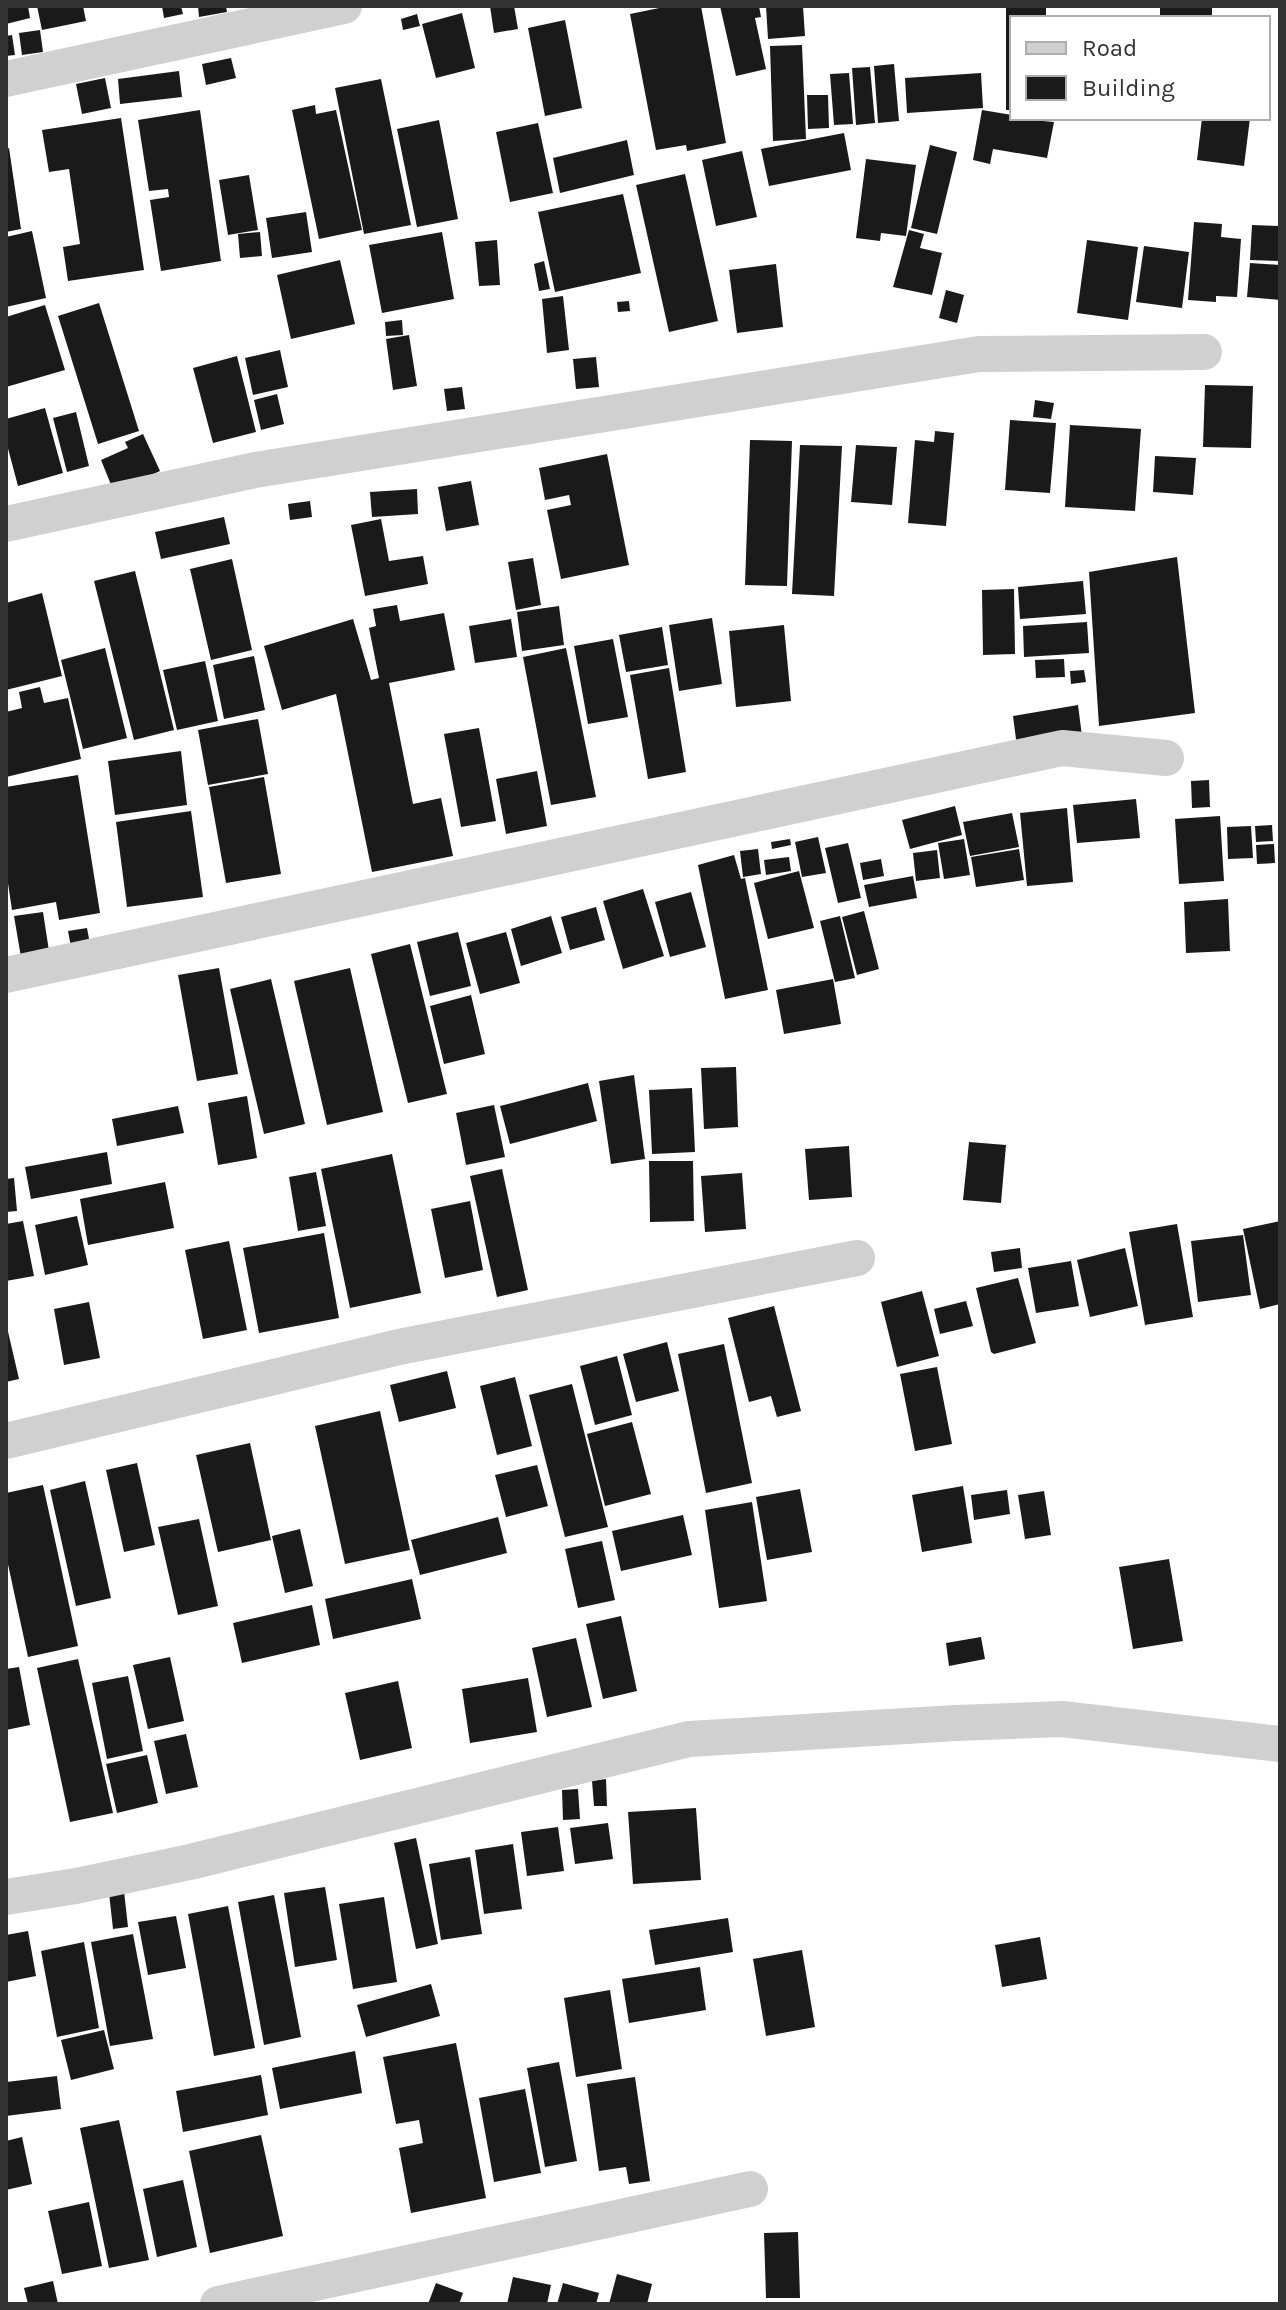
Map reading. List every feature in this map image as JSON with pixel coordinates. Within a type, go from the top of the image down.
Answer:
[{"type":"street","points":[[6,79],[344,6]]},
{"type":"street","points":[[6,524],[255,470],[979,354],[1204,352]]},
{"type":"street","points":[[6,975],[1062,748],[1166,758]]},
{"type":"street","points":[[6,1441],[399,1347],[857,1258]]},
{"type":"street","points":[[6,1897],[190,1862],[689,1739],[1062,1719],[1280,1744]]},
{"type":"street","points":[[218,2304],[750,2189]]},
{"type":"building","points":[[6,6],[28,6],[30,18],[6,24]]},
{"type":"building","points":[[37,6],[83,6],[86,21],[42,30]]},
{"type":"building","points":[[162,6],[181,6],[183,14],[164,18]]},
{"type":"building","points":[[198,6],[226,6],[227,12],[199,17]]},
{"type":"building","points":[[490,6],[514,6],[518,29],[494,33]]},
{"type":"building","points":[[669,6],[701,6],[726,143],[687,151],[686,145],[656,150],[630,14]]},
{"type":"building","points":[[720,6],[759,6],[761,17],[755,18],[766,69],[736,76]]},
{"type":"building","points":[[766,6],[803,6],[805,36],[768,39]]},
{"type":"building","points":[[1006,6],[1046,6],[1046,16],[1010,16],[1010,110],[1006,110]]},
{"type":"building","points":[[1160,6],[1212,6],[1212,16],[1160,16]]},
{"type":"building","points":[[462,13],[475,68],[436,78],[422,24]]},
{"type":"building","points":[[417,14],[420,26],[403,30],[401,19]]},
{"type":"building","points":[[565,20],[582,108],[545,116],[528,28]]},
{"type":"building","points":[[40,30],[43,52],[22,55],[19,33]]},
{"type":"building","points":[[12,35],[15,55],[6,56],[6,36]]},
{"type":"building","points":[[802,45],[806,139],[773,141],[770,46]]},
{"type":"building","points":[[231,58],[236,78],[206,85],[202,64]]},
{"type":"building","points":[[894,64],[899,121],[878,123],[874,66]]},
{"type":"building","points":[[870,67],[875,123],[856,125],[852,68]]},
{"type":"building","points":[[179,71],[182,97],[120,104],[118,79]]},
{"type":"building","points":[[849,73],[853,124],[834,125],[830,74]]},
{"type":"building","points":[[981,73],[983,108],[907,113],[905,78]]},
{"type":"building","points":[[105,78],[111,108],[82,114],[76,84]]},
{"type":"building","points":[[381,79],[411,225],[364,234],[335,88]]},
{"type":"building","points":[[807,95],[828,95],[829,128],[808,129]]},
{"type":"building","points":[[315,105],[316,114],[336,110],[362,230],[319,239],[292,110]]},
{"type":"building","points":[[200,110],[221,261],[161,271],[150,200],[169,197],[168,189],[149,191],[138,120]]},
{"type":"building","points":[[982,110],[1010,115],[1010,120],[1054,122],[1047,158],[993,149],[990,164],[973,160]]},
{"type":"building","points":[[121,118],[144,270],[68,281],[63,247],[80,244],[69,169],[49,172],[42,130]]},
{"type":"building","points":[[439,120],[458,219],[417,227],[397,129]]},
{"type":"building","points":[[1202,120],[1250,120],[1244,166],[1197,160]]},
{"type":"building","points":[[538,123],[553,193],[510,202],[496,132]]},
{"type":"building","points":[[844,133],[851,170],[769,186],[761,149]]},
{"type":"building","points":[[627,140],[634,175],[560,193],[553,158]]},
{"type":"building","points":[[930,145],[957,152],[937,234],[911,228]]},
{"type":"building","points":[[9,148],[21,229],[6,232],[6,149]]},
{"type":"building","points":[[742,151],[757,217],[716,226],[702,160]]},
{"type":"building","points":[[866,159],[916,165],[906,236],[881,233],[880,241],[856,238]]},
{"type":"building","points":[[685,174],[718,321],[669,332],[636,185]]},
{"type":"building","points":[[249,175],[258,230],[228,235],[219,180]]},
{"type":"building","points":[[623,194],[641,273],[555,292],[538,212]]},
{"type":"building","points":[[306,212],[312,252],[272,258],[266,218]]},
{"type":"building","points":[[1194,222],[1222,224],[1221,237],[1241,239],[1237,297],[1216,296],[1216,302],[1188,300]]},
{"type":"building","points":[[1252,225],[1280,226],[1280,261],[1250,260]]},
{"type":"building","points":[[909,230],[924,234],[920,248],[942,253],[932,295],[893,287]]},
{"type":"building","points":[[32,231],[46,298],[6,307],[6,237]]},
{"type":"building","points":[[260,232],[262,256],[240,258],[238,234]]},
{"type":"building","points":[[442,232],[454,299],[382,313],[369,245]]},
{"type":"building","points":[[497,240],[500,285],[479,286],[475,242]]},
{"type":"building","points":[[1087,240],[1138,247],[1128,320],[1077,313]]},
{"type":"building","points":[[1144,246],[1189,252],[1182,308],[1136,302]]},
{"type":"building","points":[[340,260],[355,324],[291,339],[277,275]]},
{"type":"building","points":[[544,261],[550,289],[539,291],[534,264]]},
{"type":"building","points":[[1250,263],[1280,265],[1280,300],[1247,297]]},
{"type":"building","points":[[776,264],[783,327],[737,333],[729,270]]},
{"type":"building","points":[[946,290],[964,295],[957,323],[939,318]]},
{"type":"building","points":[[563,296],[569,350],[547,353],[542,299]]},
{"type":"building","points":[[629,301],[630,311],[618,312],[617,302]]},
{"type":"building","points":[[99,303],[139,431],[98,444],[58,316]]},
{"type":"building","points":[[45,305],[65,370],[6,387],[6,317]]},
{"type":"building","points":[[402,320],[403,335],[386,336],[385,322]]},
{"type":"building","points":[[409,335],[417,386],[393,390],[386,339]]},
{"type":"building","points":[[280,350],[288,387],[253,395],[245,358]]},
{"type":"building","points":[[237,356],[256,432],[213,443],[193,368]]},
{"type":"building","points":[[596,357],[599,387],[576,389],[573,359]]},
{"type":"building","points":[[1205,385],[1253,386],[1251,448],[1203,447]]},
{"type":"building","points":[[462,387],[465,409],[447,411],[444,389]]},
{"type":"building","points":[[277,394],[284,424],[261,430],[254,400]]},
{"type":"building","points":[[1035,400],[1054,403],[1051,419],[1033,417]]},
{"type":"building","points":[[45,408],[63,473],[18,486],[6,441],[6,419]]},
{"type":"building","points":[[76,412],[89,466],[67,472],[53,418]]},
{"type":"building","points":[[1010,420],[1056,423],[1050,493],[1005,490]]},
{"type":"building","points":[[1070,425],[1141,429],[1135,511],[1065,507]]},
{"type":"building","points":[[935,431],[954,433],[946,526],[908,523],[915,440],[934,442]]},
{"type":"building","points":[[143,434],[160,471],[114,492],[101,460],[128,448],[125,442]]},
{"type":"building","points":[[750,440],[792,441],[787,586],[745,585]]},
{"type":"building","points":[[800,445],[842,446],[834,596],[792,594]]},
{"type":"building","points":[[856,445],[897,447],[892,505],[851,502]]},
{"type":"building","points":[[607,454],[629,565],[561,579],[547,510],[571,505],[569,495],[545,500],[539,468]]},
{"type":"building","points":[[1155,456],[1196,458],[1193,495],[1153,492]]},
{"type":"building","points":[[471,481],[479,525],[446,531],[438,487]]},
{"type":"building","points":[[417,489],[418,514],[372,517],[370,492]]},
{"type":"building","points":[[310,501],[312,517],[290,520],[288,504]]},
{"type":"building","points":[[224,517],[230,544],[161,559],[155,532]]},
{"type":"building","points":[[381,519],[389,561],[423,556],[428,584],[365,596],[351,525]]},
{"type":"building","points":[[1177,557],[1195,713],[1099,726],[1089,572]]},
{"type":"building","points":[[533,558],[541,605],[516,610],[508,562]]},
{"type":"building","points":[[232,559],[252,650],[211,660],[190,569]]},
{"type":"building","points":[[135,571],[174,730],[134,740],[94,581]]},
{"type":"building","points":[[1083,581],[1086,614],[1020,619],[1018,587]]},
{"type":"building","points":[[1014,589],[1015,654],[983,655],[982,590]]},
{"type":"building","points":[[42,593],[62,676],[6,690],[6,603]]},
{"type":"building","points":[[397,605],[400,621],[444,613],[455,670],[389,683],[413,804],[441,798],[453,856],[372,872],[336,694],[282,710],[264,646],[353,619],[371,680],[379,678],[369,628],[376,626],[373,609]]},
{"type":"building","points":[[559,606],[564,645],[522,651],[517,612]]},
{"type":"building","points":[[712,618],[722,684],[679,691],[669,625]]},
{"type":"building","points":[[511,619],[517,657],[475,663],[469,626]]},
{"type":"building","points":[[1087,622],[1089,653],[1024,657],[1023,626]]},
{"type":"building","points":[[784,625],[791,701],[736,707],[729,631]]},
{"type":"building","points":[[662,627],[668,665],[626,672],[619,635]]},
{"type":"building","points":[[613,639],[628,717],[588,724],[574,646]]},
{"type":"building","points":[[105,648],[127,738],[83,749],[61,660]]},
{"type":"building","points":[[566,648],[596,797],[551,805],[523,657]]},
{"type":"building","points":[[254,656],[265,710],[224,719],[213,665]]},
{"type":"building","points":[[1064,659],[1065,677],[1036,678],[1035,660]]},
{"type":"building","points":[[205,661],[218,721],[177,730],[163,670]]},
{"type":"building","points":[[669,668],[686,772],[648,779],[630,675]]},
{"type":"building","points":[[1084,670],[1086,682],[1071,684],[1070,671]]},
{"type":"building","points":[[40,687],[44,703],[68,698],[81,759],[6,777],[6,712],[22,708],[19,692]]},
{"type":"building","points":[[1078,705],[1082,736],[1017,747],[1013,716]]},
{"type":"building","points":[[258,719],[268,774],[208,785],[198,730]]},
{"type":"building","points":[[479,728],[496,821],[461,827],[444,734]]},
{"type":"building","points":[[181,751],[187,805],[115,815],[108,761]]},
{"type":"building","points":[[537,771],[547,826],[506,834],[496,779]]},
{"type":"building","points":[[78,775],[100,913],[59,920],[56,902],[12,910],[6,870],[6,787]]},
{"type":"building","points":[[264,777],[281,874],[226,883],[209,787]]},
{"type":"building","points":[[1209,780],[1210,807],[1192,808],[1191,781]]},
{"type":"building","points":[[1136,799],[1140,838],[1077,843],[1073,805]]},
{"type":"building","points":[[955,806],[962,835],[910,849],[902,820]]},
{"type":"building","points":[[1067,808],[1073,882],[1027,886],[1020,813]]},
{"type":"building","points":[[191,811],[203,897],[127,907],[116,822]]},
{"type":"building","points":[[1012,813],[1019,847],[970,856],[963,822]]},
{"type":"building","points":[[1220,816],[1224,881],[1179,884],[1175,819]]},
{"type":"building","points":[[1272,825],[1273,841],[1256,842],[1255,826]]},
{"type":"building","points":[[1251,826],[1253,858],[1228,859],[1227,827]]},
{"type":"building","points":[[818,837],[826,873],[802,877],[795,842]]},
{"type":"building","points":[[790,839],[791,845],[772,849],[771,842]]},
{"type":"building","points":[[964,839],[970,875],[944,879],[938,843]]},
{"type":"building","points":[[848,843],[861,898],[838,903],[825,848]]},
{"type":"building","points":[[1274,844],[1275,863],[1257,864],[1256,845]]},
{"type":"building","points":[[758,849],[761,874],[743,877],[740,851]]},
{"type":"building","points":[[1019,849],[1024,880],[976,887],[971,857]]},
{"type":"building","points":[[937,850],[940,878],[916,881],[913,853]]},
{"type":"building","points":[[734,855],[741,879],[745,878],[768,990],[725,999],[698,865]]},
{"type":"building","points":[[789,857],[791,871],[766,875],[764,860]]},
{"type":"building","points":[[881,859],[884,876],[863,880],[860,863]]},
{"type":"building","points":[[799,871],[814,928],[768,939],[754,883]]},
{"type":"building","points":[[913,876],[917,898],[869,907],[864,885]]},
{"type":"building","points":[[643,889],[664,956],[623,969],[603,901]]},
{"type":"building","points":[[691,892],[706,947],[670,957],[655,902]]},
{"type":"building","points":[[1228,899],[1230,951],[1186,953],[1184,902]]},
{"type":"building","points":[[596,907],[605,940],[570,950],[561,917]]},
{"type":"building","points":[[864,911],[879,969],[857,975],[842,917]]},
{"type":"building","points":[[43,912],[51,964],[23,969],[14,916]]},
{"type":"building","points":[[551,916],[562,953],[521,966],[511,929]]},
{"type":"building","points":[[840,916],[855,978],[835,982],[820,921]]},
{"type":"building","points":[[87,928],[92,955],[73,958],[68,931]]},
{"type":"building","points":[[458,932],[471,986],[430,996],[417,942]]},
{"type":"building","points":[[506,932],[520,983],[480,994],[466,943]]},
{"type":"building","points":[[410,944],[447,1094],[408,1103],[371,954]]},
{"type":"building","points":[[219,968],[238,1074],[197,1081],[178,975]]},
{"type":"building","points":[[350,968],[383,1112],[327,1125],[294,981]]},
{"type":"building","points":[[271,979],[305,1124],[264,1134],[230,989]]},
{"type":"building","points":[[833,979],[841,1024],[784,1034],[776,990]]},
{"type":"building","points":[[471,995],[485,1054],[444,1064],[430,1006]]},
{"type":"building","points":[[736,1067],[738,1127],[704,1129],[701,1068]]},
{"type":"building","points":[[634,1075],[645,1159],[611,1164],[599,1081]]},
{"type":"building","points":[[588,1083],[597,1121],[510,1144],[500,1106]]},
{"type":"building","points":[[692,1088],[695,1152],[652,1154],[649,1090]]},
{"type":"building","points":[[247,1096],[257,1158],[218,1165],[208,1103]]},
{"type":"building","points":[[494,1105],[505,1157],[466,1165],[456,1113]]},
{"type":"building","points":[[178,1106],[184,1133],[117,1146],[112,1119]]},
{"type":"building","points":[[969,1142],[1006,1145],[1001,1203],[963,1200]]},
{"type":"building","points":[[849,1146],[852,1197],[809,1200],[805,1149]]},
{"type":"building","points":[[107,1152],[112,1184],[31,1199],[25,1167]]},
{"type":"building","points":[[392,1154],[421,1293],[350,1308],[321,1169]]},
{"type":"building","points":[[649,1161],[693,1161],[694,1221],[650,1222]]},
{"type":"building","points":[[502,1169],[528,1290],[497,1297],[470,1176]]},
{"type":"building","points":[[316,1172],[326,1226],[298,1231],[289,1177]]},
{"type":"building","points":[[742,1173],[746,1229],[705,1232],[701,1176]]},
{"type":"building","points":[[14,1178],[17,1211],[6,1212],[6,1179]]},
{"type":"building","points":[[165,1182],[174,1228],[88,1245],[80,1199]]},
{"type":"building","points":[[470,1201],[483,1270],[445,1278],[431,1209]]},
{"type":"building","points":[[77,1216],[88,1265],[45,1275],[35,1225]]},
{"type":"building","points":[[23,1221],[34,1276],[6,1281],[6,1224]]},
{"type":"building","points":[[1280,1221],[1280,1304],[1260,1309],[1243,1229]]},
{"type":"building","points":[[1177,1224],[1193,1317],[1145,1325],[1129,1232]]},
{"type":"building","points":[[324,1233],[339,1318],[259,1333],[243,1248]]},
{"type":"building","points":[[1243,1235],[1251,1295],[1198,1302],[1191,1241]]},
{"type":"building","points":[[229,1241],[247,1330],[203,1339],[185,1250]]},
{"type":"building","points":[[1020,1248],[1022,1268],[994,1272],[991,1252]]},
{"type":"building","points":[[1125,1248],[1138,1306],[1090,1317],[1077,1260]]},
{"type":"building","points":[[1071,1261],[1079,1306],[1036,1313],[1028,1268]]},
{"type":"building","points":[[1018,1278],[1036,1343],[994,1354],[976,1288]]},
{"type":"building","points":[[922,1291],[939,1356],[897,1367],[881,1302]]},
{"type":"building","points":[[966,1301],[973,1326],[940,1334],[934,1309]]},
{"type":"building","points":[[89,1302],[100,1358],[64,1365],[54,1309]]},
{"type":"building","points":[[774,1306],[801,1411],[777,1417],[771,1396],[749,1402],[728,1318]]},
{"type":"building","points":[[6,1323],[19,1379],[6,1382]]},
{"type":"building","points":[[667,1342],[679,1391],[636,1402],[623,1354]]},
{"type":"building","points":[[724,1344],[752,1483],[706,1493],[678,1354]]},
{"type":"building","points":[[617,1356],[632,1415],[595,1425],[580,1366]]},
{"type":"building","points":[[937,1367],[952,1444],[915,1451],[900,1374]]},
{"type":"building","points":[[447,1371],[456,1408],[399,1422],[390,1385]]},
{"type":"building","points":[[515,1377],[532,1446],[497,1455],[480,1386]]},
{"type":"building","points":[[572,1384],[608,1527],[565,1537],[529,1395]]},
{"type":"building","points":[[380,1411],[410,1550],[345,1564],[315,1426]]},
{"type":"building","points":[[632,1422],[651,1494],[605,1506],[587,1434]]},
{"type":"building","points":[[250,1443],[271,1540],[218,1552],[196,1455]]},
{"type":"building","points":[[137,1463],[155,1545],[124,1552],[106,1470]]},
{"type":"building","points":[[537,1465],[548,1506],[506,1517],[495,1475]]},
{"type":"building","points":[[85,1481],[111,1598],[76,1606],[50,1490]]},
{"type":"building","points":[[43,1485],[78,1646],[28,1657],[6,1555],[6,1493]]},
{"type":"building","points":[[963,1486],[972,1543],[922,1552],[912,1495]]},
{"type":"building","points":[[800,1489],[812,1552],[767,1560],[756,1497]]},
{"type":"building","points":[[1007,1490],[1010,1514],[974,1520],[971,1495]]},
{"type":"building","points":[[1044,1491],[1051,1535],[1025,1539],[1018,1495]]},
{"type":"building","points":[[752,1502],[767,1601],[719,1608],[705,1510]]},
{"type":"building","points":[[683,1515],[692,1555],[621,1571],[612,1531]]},
{"type":"building","points":[[498,1517],[507,1553],[420,1575],[411,1540]]},
{"type":"building","points":[[199,1519],[218,1606],[178,1615],[158,1527]]},
{"type":"building","points":[[300,1529],[313,1586],[285,1593],[272,1536]]},
{"type":"building","points":[[602,1541],[615,1600],[578,1608],[565,1549]]},
{"type":"building","points":[[1169,1559],[1183,1641],[1133,1649],[1119,1567]]},
{"type":"building","points":[[412,1579],[421,1619],[333,1639],[325,1599]]},
{"type":"building","points":[[312,1605],[320,1645],[242,1663],[233,1623]]},
{"type":"building","points":[[621,1616],[637,1691],[603,1699],[586,1624]]},
{"type":"building","points":[[981,1637],[985,1659],[949,1666],[946,1643]]},
{"type":"building","points":[[576,1638],[592,1707],[547,1717],[532,1648]]},
{"type":"building","points":[[170,1657],[184,1721],[148,1729],[133,1665]]},
{"type":"building","points":[[78,1659],[113,1813],[70,1822],[37,1668]]},
{"type":"building","points":[[19,1667],[30,1725],[6,1730],[6,1669]]},
{"type":"building","points":[[128,1676],[143,1751],[107,1759],[92,1683]]},
{"type":"building","points":[[528,1678],[537,1732],[470,1743],[462,1689]]},
{"type":"building","points":[[398,1681],[412,1748],[360,1760],[345,1693]]},
{"type":"building","points":[[186,1734],[198,1787],[166,1794],[154,1741]]},
{"type":"building","points":[[147,1755],[158,1803],[117,1813],[106,1764]]},
{"type":"building","points":[[606,1779],[607,1806],[594,1806],[592,1781]]},
{"type":"building","points":[[578,1789],[580,1819],[563,1820],[562,1790]]},
{"type":"building","points":[[696,1808],[701,1880],[633,1884],[628,1812]]},
{"type":"building","points":[[608,1823],[613,1859],[575,1864],[570,1828]]},
{"type":"building","points":[[558,1827],[564,1871],[527,1876],[521,1832]]},
{"type":"building","points":[[416,1838],[438,1944],[416,1949],[394,1843]]},
{"type":"building","points":[[513,1844],[522,1909],[484,1914],[475,1850]]},
{"type":"building","points":[[470,1857],[482,1934],[441,1940],[429,1864]]},
{"type":"building","points":[[123,1882],[128,1927],[113,1929],[108,1884]]},
{"type":"building","points":[[325,1887],[337,1960],[295,1967],[284,1893]]},
{"type":"building","points":[[274,1895],[301,2037],[264,2045],[238,1902]]},
{"type":"building","points":[[384,1897],[397,1982],[353,1989],[339,1904]]},
{"type":"building","points":[[228,1906],[255,2048],[214,2056],[188,1914]]},
{"type":"building","points":[[176,1916],[186,1968],[148,1975],[138,1922]]},
{"type":"building","points":[[728,1918],[733,1952],[655,1965],[649,1930]]},
{"type":"building","points":[[28,1931],[36,1976],[6,1982],[6,1935]]},
{"type":"building","points":[[133,1934],[153,2039],[110,2046],[91,1942]]},
{"type":"building","points":[[1040,1937],[1047,1979],[1002,1987],[995,1945]]},
{"type":"building","points":[[84,1942],[99,2028],[57,2037],[41,1951]]},
{"type":"building","points":[[802,1950],[815,2027],[766,2036],[753,1959]]},
{"type":"building","points":[[700,1967],[706,2010],[629,2023],[622,1979]]},
{"type":"building","points":[[431,1984],[440,2016],[366,2037],[357,2005]]},
{"type":"building","points":[[610,1990],[622,2069],[576,2077],[564,1998]]},
{"type":"building","points":[[104,2030],[114,2069],[71,2080],[61,2040]]},
{"type":"building","points":[[456,2043],[486,2198],[411,2213],[399,2148],[423,2143],[419,2120],[396,2124],[383,2057]]},
{"type":"building","points":[[355,2051],[362,2093],[280,2109],[272,2068]]},
{"type":"building","points":[[559,2062],[577,2161],[545,2167],[527,2068]]},
{"type":"building","points":[[261,2075],[268,2115],[183,2132],[176,2091]]},
{"type":"building","points":[[57,2076],[61,2109],[6,2116],[6,2082]]},
{"type":"building","points":[[635,2077],[650,2181],[629,2184],[626,2167],[599,2171],[587,2084]]},
{"type":"building","points":[[525,2089],[541,2173],[494,2182],[479,2098]]},
{"type":"building","points":[[119,2120],[149,2260],[109,2268],[80,2128]]},
{"type":"building","points":[[261,2135],[283,2236],[210,2253],[189,2151]]},
{"type":"building","points":[[22,2137],[32,2184],[6,2190],[6,2141]]},
{"type":"building","points":[[183,2180],[197,2247],[157,2257],[143,2189]]},
{"type":"building","points":[[89,2202],[102,2266],[62,2274],[48,2211]]},
{"type":"building","points":[[798,2232],[800,2298],[766,2298],[764,2233]]},
{"type":"building","points":[[617,2274],[652,2284],[647,2304],[609,2304]]},
{"type":"building","points":[[513,2277],[551,2285],[547,2304],[507,2304]]},
{"type":"building","points":[[53,2281],[58,2304],[28,2304],[24,2288]]},
{"type":"building","points":[[436,2283],[463,2293],[459,2304],[428,2304]]},
{"type":"building","points":[[563,2283],[599,2293],[596,2304],[557,2304]]}]
